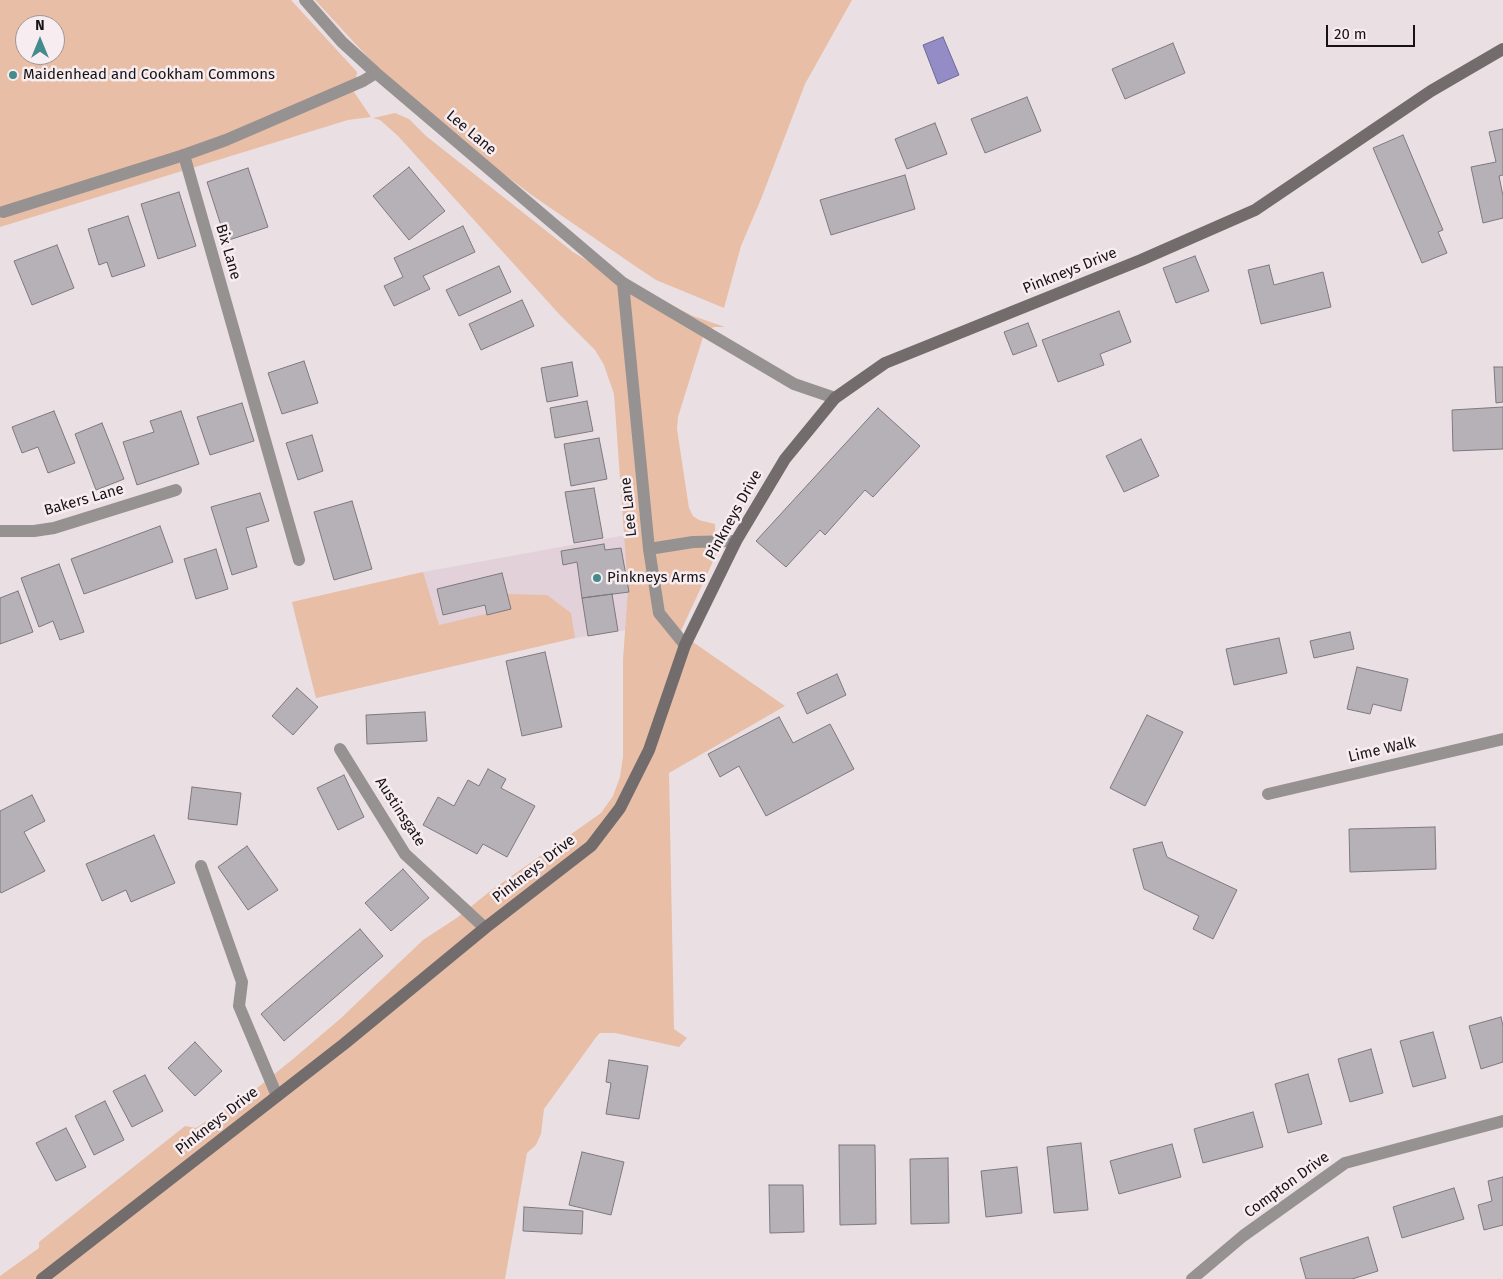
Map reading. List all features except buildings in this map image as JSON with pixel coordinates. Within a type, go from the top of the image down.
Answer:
[{"type":"street","name":"Lee Lane","points":[[305,0],[342,42],[376,73],[623,283],[794,384],[835,398]]},
{"type":"street","name":"Pinkneys Drive","points":[[42,1279],[344,1044],[484,928],[591,846],[620,808],[649,750],[685,646],[736,541],[785,459],[835,398],[884,363],[1141,260],[1255,210],[1430,91],[1503,48]]},
{"type":"street","points":[[3,212],[226,140],[363,81],[376,73]]},
{"type":"street","name":"Bix Lane","points":[[184,155],[299,560]]},
{"type":"street","name":"Lee Lane","points":[[623,283],[649,549],[659,613],[685,646]]},
{"type":"street","name":"Bakers Lane","points":[[0,531],[34,531],[54,528],[176,490]]},
{"type":"street","name":"Lee Lane","points":[[649,549],[693,542],[736,541]]},
{"type":"street","name":"Lime Walk","points":[[1268,794],[1503,739]]},
{"type":"street","name":"Austinsgate","points":[[340,749],[405,854],[484,928]]},
{"type":"street","points":[[201,866],[242,982],[239,1006],[277,1096]]},
{"type":"street","name":"Compton Drive","points":[[1192,1279],[1243,1236],[1345,1163],[1503,1122]]},
{"type":"shaded area","points":[[0,0],[291,0],[357,72],[354,92],[371,117],[348,120],[0,227]]},
{"type":"shaded area","points":[[315,0],[852,0],[805,84],[741,246],[724,308],[656,280],[533,196],[461,142],[386,77]]},
{"type":"shaded area","points":[[943,37],[959,75],[938,84],[923,45]]},
{"type":"shaded area","points":[[395,113],[409,119],[426,136],[573,252],[693,316],[725,327],[709,329],[703,337],[678,417],[677,429],[689,508],[693,516],[699,520],[715,524],[716,555],[680,633],[785,706],[669,773],[674,1029],[687,1038],[679,1047],[615,1033],[600,1033],[597,1036],[544,1109],[541,1134],[536,1145],[527,1153],[505,1279],[0,1279],[0,1276],[39,1248],[39,1242],[185,1126],[196,1128],[257,1088],[340,1019],[423,940],[458,917],[489,892],[601,813],[613,796],[620,777],[623,756],[623,659],[628,590],[614,394],[604,365],[595,350],[559,314],[398,136],[380,120],[373,118]]},
{"type":"shaded area","points":[[631,534],[634,629],[575,638],[316,698],[292,602],[423,572]]},
{"type":"shaded area","points":[[423,572],[439,625],[511,608],[507,594],[547,595],[571,613],[575,638],[316,698],[292,602]]},
{"type":"place","name":"Maidenhead and Cookham Commons","points":[[13,75]]},
{"type":"place","name":"Pinkneys Arms","points":[[597,578]]}]
